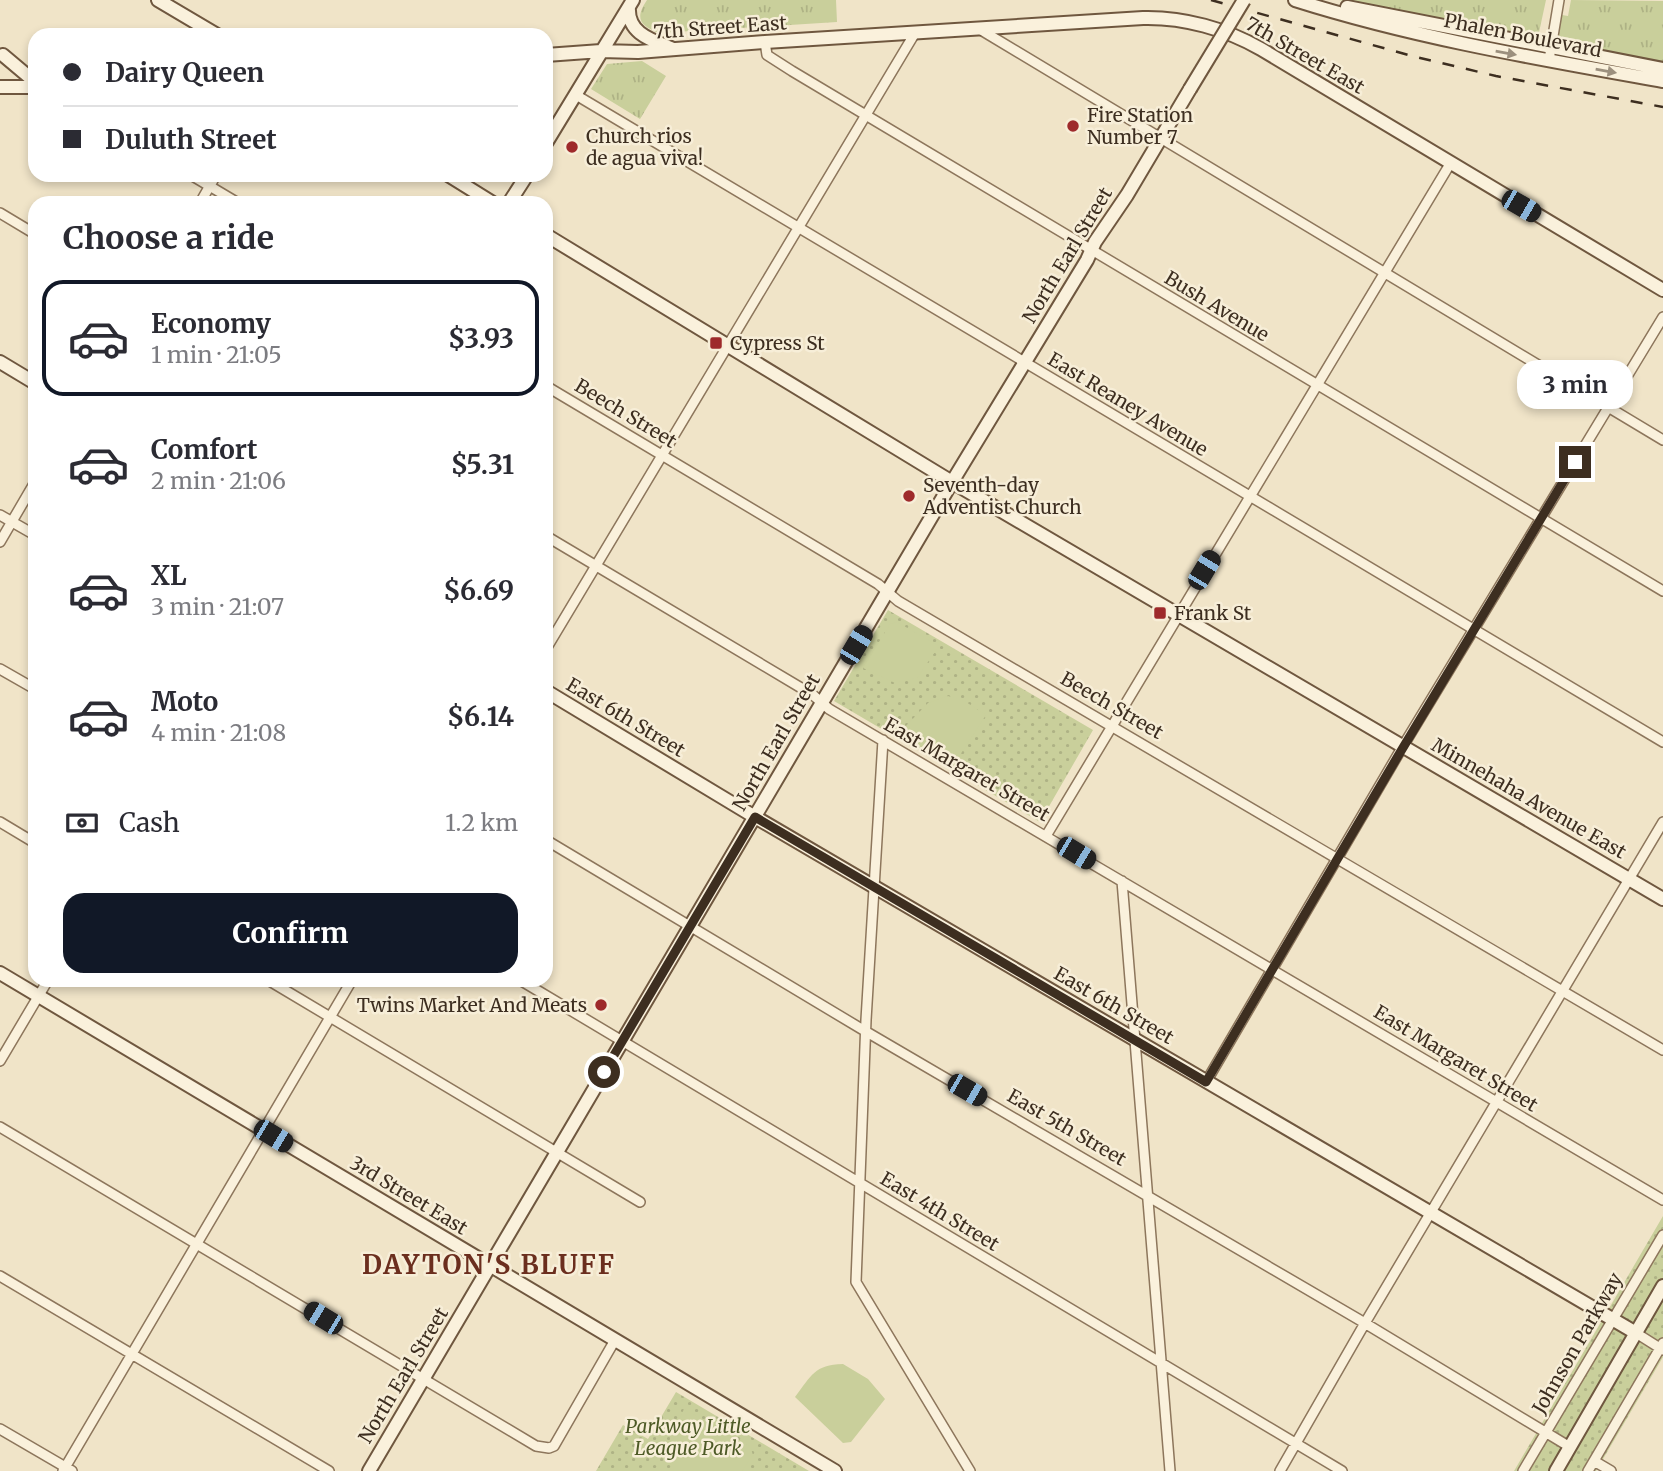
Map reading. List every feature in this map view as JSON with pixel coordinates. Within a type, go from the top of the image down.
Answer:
[{"type":"street","points":[[158,0],[204,28]]},
{"type":"street","name":"North Earl Street","points":[[369,1471],[952,482],[1244,0]]},
{"type":"street","name":"Phalen Boulevard","points":[[1295,0],[1402,29],[1549,54],[1663,69]]},
{"type":"street","name":"Phalen Boulevard","points":[[1312,0],[1663,81]]},
{"type":"street","points":[[1549,54],[1559,0]]},
{"type":"street","points":[[631,3],[630,20],[636,30],[674,50]]},
{"type":"street","points":[[553,132],[631,3]]},
{"type":"street","name":"7th Street East","points":[[553,54],[674,50],[1167,18],[1239,37],[1261,49],[1663,290]]},
{"type":"street","points":[[981,30],[1663,440]]},
{"type":"street","points":[[553,638],[915,33]]},
{"type":"street","name":"Bush Avenue","points":[[765,42],[767,55],[1663,591]]},
{"type":"street","points":[[4,55],[28,77]]},
{"type":"street","points":[[0,87],[28,85]]},
{"type":"street","name":"East Reaney Avenue","points":[[576,95],[1663,743]]},
{"type":"street","points":[[1046,835],[1450,164]]},
{"type":"street","points":[[203,182],[226,196]]},
{"type":"street","points":[[204,196],[212,182]]},
{"type":"street","points":[[460,182],[482,196]]},
{"type":"street","points":[[0,213],[28,230]]},
{"type":"street","name":"Minnehaha Avenue East","points":[[553,239],[952,482],[1663,899]]},
{"type":"street","points":[[1206,1082],[1403,747],[1663,317]]},
{"type":"street","points":[[0,362],[28,379]]},
{"type":"street","name":"Beech Street","points":[[553,390],[888,591],[898,601],[1663,1050]]},
{"type":"street","points":[[0,542],[28,494]]},
{"type":"street","points":[[0,514],[28,532]]},
{"type":"street","name":"East Margaret Street","points":[[553,540],[813,695],[821,703],[883,740],[1663,1200]]},
{"type":"street","points":[[0,668],[28,685]]},
{"type":"street","name":"East 6th Street","points":[[553,695],[755,817],[1662,1347]]},
{"type":"street","points":[[883,740],[873,886],[856,1282],[970,1471]]},
{"type":"street","points":[[0,822],[28,839]]},
{"type":"street","points":[[1280,1471],[1430,1212],[1663,822]]},
{"type":"street","name":"East 5th Street","points":[[553,844],[1365,1323],[1570,1447]]},
{"type":"street","points":[[1122,881],[1170,1471]]},
{"type":"street","name":"3rd Street East","points":[[0,973],[835,1471]]},
{"type":"street","points":[[0,1061],[44,987]]},
{"type":"street","points":[[280,987],[640,1202]]},
{"type":"street","points":[[0,1429],[67,1470],[197,1242],[348,987]]},
{"type":"street","name":"East 4th Street","points":[[532,987],[1342,1471]]},
{"type":"street","points":[[0,1127],[536,1446],[549,1448],[557,1442],[615,1340]]},
{"type":"street","name":"Johnson Parkway","points":[[1522,1471],[1663,1235]]},
{"type":"street","points":[[0,1276],[329,1471]]},
{"type":"street","points":[[1556,1471],[1663,1286]]},
{"type":"street","points":[[1588,1471],[1662,1347]]},
{"type":"street","points":[[1594,1461],[1611,1471]]},
{"type":"green space","points":[[647,0],[836,0],[837,22],[659,33],[647,27],[641,20],[641,12]]},
{"type":"green space","points":[[1339,0],[1546,0],[1538,37],[1534,39]]},
{"type":"green space","points":[[1571,0],[1663,1],[1663,63],[1562,43],[1558,34],[1562,15],[1568,16]]},
{"type":"green space","points":[[642,61],[666,76],[640,119],[591,89],[607,64]]},
{"type":"green space","points":[[888,610],[1093,730],[1040,822],[834,701]]},
{"type":"green space","points":[[897,622],[939,646],[917,678],[895,683],[863,668],[890,624]]},
{"type":"green space","points":[[948,696],[966,702],[986,715],[960,755],[948,758],[903,729],[928,703]]},
{"type":"green space","points":[[1663,1216],[1663,1357],[1596,1471],[1514,1471]]},
{"type":"green space","points":[[843,1364],[868,1379],[885,1399],[851,1442],[843,1443],[795,1397],[814,1373],[826,1366]]},
{"type":"green space","name":"Parkway Little League Park","points":[[676,1392],[809,1471],[596,1471],[623,1425],[648,1439]]},
{"type":"green space","points":[[684,1409],[750,1446],[753,1455],[742,1471],[671,1471],[670,1438]]},
{"type":"railway","points":[[1211,0],[1412,56],[1496,76],[1663,107]]},
{"type":"place","name":"Fire Station Number 7","points":[[1073,126]]},
{"type":"place","name":"Church rios de agua viva!","points":[[572,147]]},
{"type":"place","name":"Cypress St","points":[[716,343]]},
{"type":"place","name":"Seventh-day Adventist Church","points":[[909,496]]},
{"type":"place","name":"Frank St","points":[[1160,613]]},
{"type":"place","name":"Twins Market And Meats","points":[[601,1005]]},
{"type":"district","name":"DAYTON'S BLUFF","points":[[489,1264]]},
{"type":"route","points":[[604,1072],[755,817],[1206,1082],[1575,462]]}]
